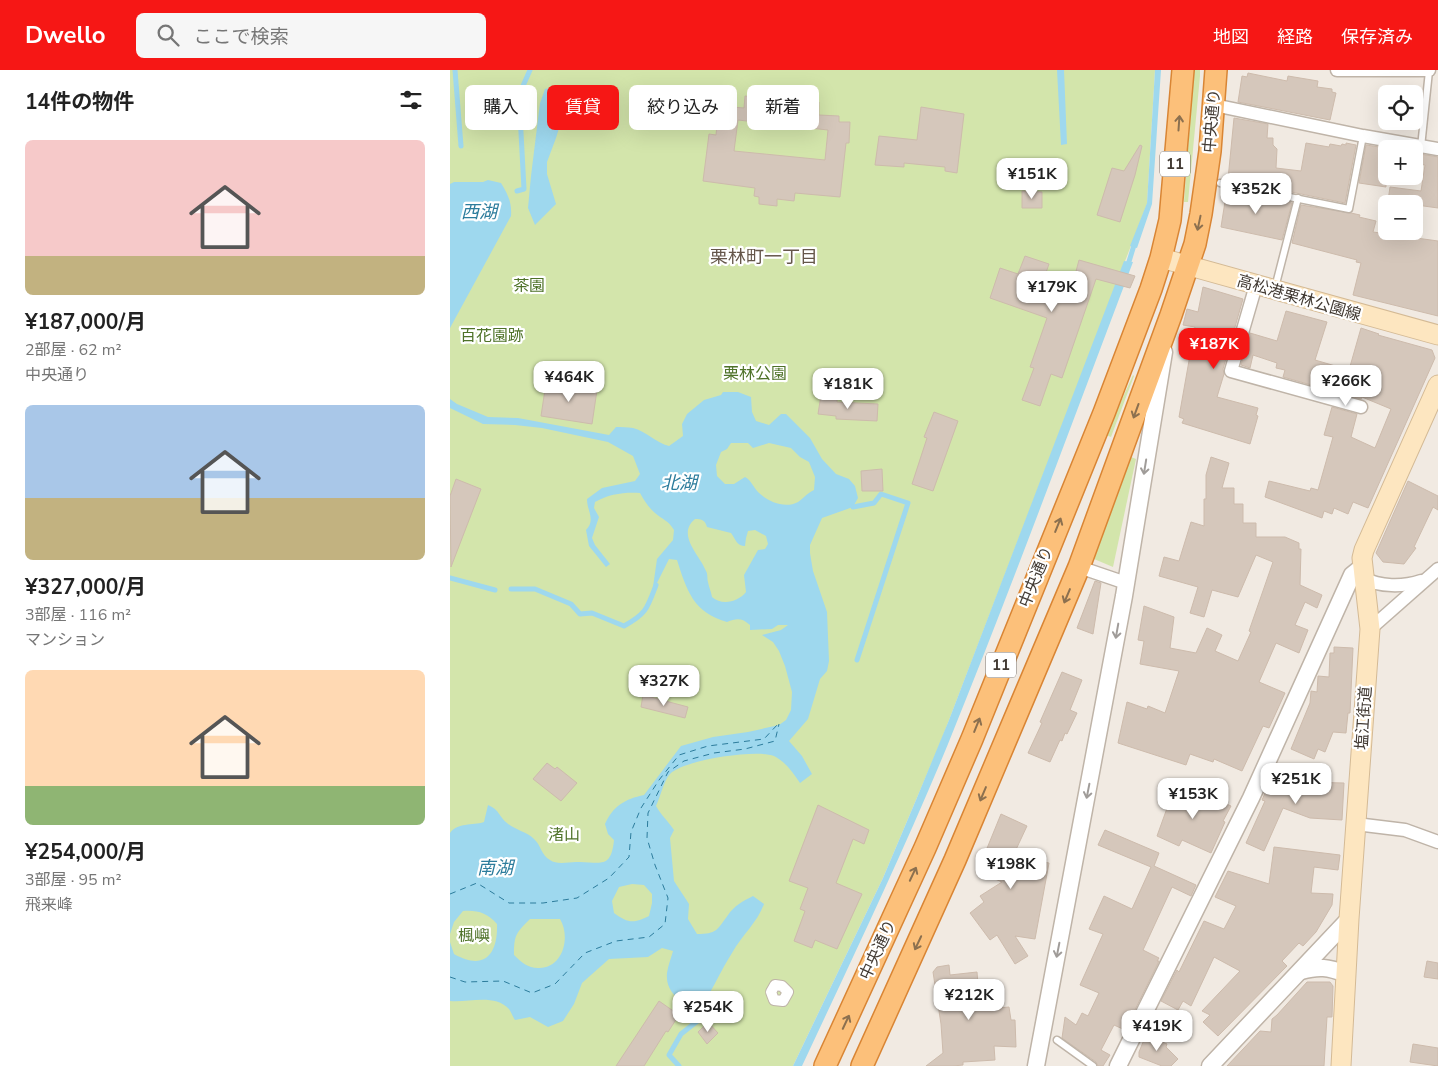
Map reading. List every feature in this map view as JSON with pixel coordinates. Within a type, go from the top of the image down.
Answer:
[{"type":"highway","name":"中央通り","points":[[826,1066],[972,740],[1104,413],[1161,258],[1170,220],[1183,70]]},
{"type":"highway","name":"中央通り","points":[[862,1066],[955,860],[1079,567],[1171,315],[1195,244],[1201,214],[1210,151],[1216,70]]},
{"type":"main road","name":"高松港栗林公園線","points":[[1161,258],[1438,335]]},
{"type":"main road","name":"塩江街道","points":[[1341,1066],[1349,920],[1370,629],[1362,572],[1364,550],[1438,385]]},
{"type":"street","points":[[1336,70],[1429,70]]},
{"type":"street","points":[[1214,105],[1384,140]]},
{"type":"street","points":[[1423,147],[1438,149]]},
{"type":"street","points":[[1256,285],[1231,371],[1361,407]]},
{"type":"street","points":[[1036,1066],[1126,583],[1171,315]]},
{"type":"street","points":[[1079,567],[1126,583]]},
{"type":"street","points":[[1370,629],[1438,569]]},
{"type":"street","points":[[1118,1066],[1251,798],[1352,575],[1362,572],[1372,583],[1408,585],[1425,580]]},
{"type":"street","points":[[1356,824],[1405,830],[1438,842]]},
{"type":"street","points":[[1213,1065],[1349,920]]},
{"type":"street","points":[[1301,971],[1317,967],[1346,974]]},
{"type":"lane","points":[[1422,140],[1429,70]]},
{"type":"lane","points":[[1220,184],[1349,209],[1363,136]]},
{"type":"lane","points":[[1277,280],[1298,198]]},
{"type":"lane","points":[[1057,1040],[1093,1066]]},
{"type":"green space","name":"栗林公園","points":[[450,70],[1155,70],[1147,204],[941,741],[883,878],[793,1066],[450,1066]]},
{"type":"green space","points":[[1194,70],[1200,70],[1200,76],[1188,202],[1184,202]]},
{"type":"green space","points":[[1133,375],[1111,437],[1106,435]]},
{"type":"green space","points":[[1131,457],[1136,459],[1113,567],[1094,559]]},
{"type":"water","points":[[1057,70],[1064,70],[1067,144],[1061,145]]},
{"type":"water","points":[[1155,70],[1161,70],[1152,204],[1137,248],[1130,246],[1147,203]]},
{"type":"water","points":[[545,89],[547,89],[547,130],[558,130],[547,162],[547,174],[556,204],[535,225],[528,208],[540,103]]},
{"type":"water","name":"西湖","points":[[488,180],[501,183],[509,199],[511,216],[450,328],[450,184],[454,182],[483,182]]},
{"type":"water","points":[[1124,261],[1133,262],[1019,564],[948,744],[895,866],[802,1066],[793,1066],[883,878],[949,720]]},
{"type":"water","points":[[723,392],[738,392],[751,397],[752,412],[756,421],[769,425],[781,414],[786,414],[810,438],[822,459],[836,474],[849,479],[855,486],[858,498],[853,507],[822,518],[810,545],[813,571],[827,612],[829,661],[827,671],[820,679],[808,719],[789,741],[802,756],[812,774],[800,783],[782,761],[774,756],[765,754],[737,755],[704,760],[689,764],[670,774],[656,806],[674,830],[670,838],[674,881],[689,904],[688,919],[697,934],[716,930],[733,909],[753,896],[764,904],[761,911],[724,966],[703,1004],[683,1001],[673,993],[669,987],[667,973],[673,951],[662,948],[648,957],[609,959],[582,983],[574,1004],[563,1021],[548,1027],[530,1017],[515,1020],[509,1009],[496,1001],[450,1001],[450,942],[454,954],[474,961],[481,960],[492,952],[497,935],[497,924],[490,917],[473,911],[463,911],[454,922],[450,934],[450,833],[453,830],[457,827],[484,822],[488,805],[495,809],[504,821],[534,839],[547,858],[553,862],[597,863],[607,860],[610,856],[614,840],[608,834],[605,824],[608,818],[620,804],[644,795],[681,746],[713,737],[779,725],[786,720],[791,710],[792,692],[779,651],[773,642],[762,635],[781,630],[788,625],[778,625],[772,629],[750,630],[750,625],[742,620],[737,619],[727,622],[716,618],[706,612],[693,599],[688,591],[677,560],[669,559],[656,585],[653,587],[657,559],[673,540],[674,530],[650,508],[640,493],[617,494],[595,502],[594,508],[599,517],[592,538],[595,545],[610,564],[606,567],[589,546],[586,530],[591,519],[587,499],[602,488],[635,481],[640,474],[633,456],[608,442],[542,428],[483,424],[450,408],[450,399],[457,404],[488,417],[518,418],[609,435],[616,427],[633,428],[669,446],[683,436],[682,424],[687,414],[704,400],[721,395]],"holes":[[[731,443],[748,443],[753,448],[769,443],[791,448],[800,457],[809,462],[815,477],[814,490],[798,502],[782,505],[762,496],[745,477],[734,484],[725,484],[717,476],[716,465],[721,452],[727,449]],[[695,519],[704,521],[707,527],[731,533],[742,546],[745,546],[748,531],[755,530],[766,536],[768,544],[765,549],[758,550],[744,575],[746,592],[739,598],[725,602],[712,597],[707,572],[691,545],[688,532],[690,525]],[[632,884],[644,885],[652,894],[649,916],[631,921],[623,919],[614,913],[612,901],[619,887]],[[530,919],[560,919],[565,934],[559,958],[547,967],[538,968],[531,967],[519,960],[514,955],[515,939],[519,931]]]},
{"type":"building","points":[[1248,73],[1287,81],[1288,76],[1318,81],[1317,87],[1332,89],[1332,92],[1336,93],[1330,120],[1238,102],[1242,76],[1247,77]]},
{"type":"building","points":[[745,96],[747,96],[747,121],[738,120],[737,128],[737,107],[744,108]]},
{"type":"building","points":[[921,107],[964,114],[957,173],[945,171],[945,167],[904,163],[904,167],[875,165],[879,136],[917,140]]},
{"type":"building","points":[[819,115],[839,116],[839,122],[850,122],[849,143],[846,143],[840,197],[795,193],[794,201],[777,199],[777,206],[759,204],[759,197],[754,196],[755,188],[703,181],[709,134],[716,135],[717,130],[737,130],[734,151],[825,160],[828,130],[819,129]]},
{"type":"building","points":[[1234,118],[1268,124],[1267,138],[1273,138],[1273,145],[1277,149],[1276,168],[1301,171],[1306,143],[1329,147],[1330,144],[1341,146],[1342,144],[1346,145],[1346,143],[1356,145],[1345,203],[1228,179]]},
{"type":"building","points":[[1140,145],[1142,146],[1135,175],[1120,222],[1097,215],[1112,168],[1124,171]]},
{"type":"building","points":[[1366,145],[1378,147],[1378,185],[1386,185],[1386,187],[1359,183]]},
{"type":"building","points":[[1423,154],[1438,157],[1438,208],[1423,206],[1423,195],[1389,195],[1390,187],[1421,191],[1425,165],[1423,165]]},
{"type":"building","points":[[1227,189],[1292,203],[1282,240],[1221,227]]},
{"type":"building","points":[[1022,191],[1042,192],[1042,208],[1022,208]]},
{"type":"building","points":[[1301,205],[1351,213],[1376,221],[1373,232],[1378,233],[1378,240],[1423,239],[1438,241],[1438,316],[1353,295],[1361,263],[1356,262],[1357,260],[1292,243]]},
{"type":"building","points":[[1025,256],[1049,264],[1042,284],[1070,294],[1079,260],[1135,276],[1130,288],[1096,279],[1062,378],[1051,374],[1040,406],[1022,400],[1034,368],[1030,367],[1047,318],[990,298],[1000,268],[1018,274]]},
{"type":"building","points":[[1203,287],[1243,299],[1217,397],[1258,408],[1256,415],[1258,416],[1250,444],[1182,423],[1184,419],[1179,417],[1195,327],[1183,325],[1187,309],[1198,312]]},
{"type":"building","points":[[1286,311],[1327,322],[1315,360],[1349,370],[1361,328],[1378,335],[1432,350],[1435,358],[1368,508],[1353,502],[1348,514],[1334,508],[1332,514],[1324,511],[1322,518],[1265,497],[1269,481],[1310,491],[1311,488],[1318,490],[1333,437],[1324,435],[1332,407],[1357,414],[1351,437],[1375,448],[1391,409],[1362,397],[1361,399],[1283,377],[1285,370],[1276,368],[1277,363],[1253,355],[1250,368],[1241,365],[1250,333],[1277,341]]},
{"type":"building","points":[[546,383],[597,390],[592,424],[541,416]]},
{"type":"building","points":[[821,395],[837,396],[837,402],[878,404],[877,421],[836,419],[836,416],[818,414]]},
{"type":"building","points":[[934,412],[958,421],[933,491],[912,484],[927,438],[924,437]]},
{"type":"building","points":[[1211,457],[1229,463],[1222,488],[1234,488],[1234,504],[1243,504],[1243,523],[1256,523],[1256,537],[1285,537],[1299,543],[1299,549],[1301,549],[1300,585],[1322,595],[1317,608],[1305,602],[1295,625],[1308,630],[1299,653],[1276,643],[1259,682],[1285,693],[1269,728],[1263,726],[1242,771],[1214,759],[1213,762],[1190,754],[1186,765],[1118,743],[1127,702],[1147,709],[1148,706],[1165,713],[1179,671],[1140,664],[1144,641],[1138,640],[1144,606],[1174,617],[1170,648],[1196,653],[1207,628],[1222,635],[1215,651],[1238,661],[1251,632],[1249,631],[1273,562],[1256,555],[1238,597],[1212,590],[1204,617],[1190,613],[1198,587],[1159,576],[1164,557],[1179,561],[1191,522],[1204,526],[1206,475]]},
{"type":"building","points":[[882,469],[883,491],[862,491],[861,471]]},
{"type":"building","points":[[456,479],[481,489],[451,567],[450,496]]},
{"type":"building","points":[[1408,481],[1438,496],[1438,510],[1433,507],[1414,547],[1416,548],[1404,564],[1383,562],[1376,553]]},
{"type":"building","points":[[1095,581],[1101,583],[1093,634],[1077,628]]},
{"type":"building","points":[[1334,647],[1353,648],[1350,713],[1348,713],[1346,733],[1333,732],[1325,752],[1318,749],[1314,759],[1291,749],[1310,703],[1311,691],[1317,692],[1318,676],[1329,677],[1330,653],[1334,653]]},
{"type":"building","points":[[1062,672],[1082,680],[1070,710],[1077,713],[1067,734],[1065,733],[1062,741],[1060,740],[1050,762],[1028,753]]},
{"type":"building","points":[[643,695],[688,707],[685,718],[641,707]]},
{"type":"building","points":[[547,763],[555,769],[557,767],[577,783],[561,801],[533,779]]},
{"type":"building","points":[[1274,772],[1305,780],[1304,782],[1344,783],[1342,820],[1310,818],[1283,808],[1264,851],[1246,843],[1265,801],[1262,800]]},
{"type":"building","points":[[1175,786],[1201,797],[1203,793],[1231,806],[1211,853],[1182,840],[1179,846],[1157,836]]},
{"type":"building","points":[[818,805],[869,830],[864,844],[853,839],[836,883],[862,894],[837,949],[815,940],[812,948],[794,941],[805,911],[800,909],[808,888],[789,881]]},
{"type":"building","points":[[1001,814],[1027,826],[1013,856],[1049,863],[1035,939],[1015,936],[1028,956],[1015,964],[997,935],[990,940],[970,913],[984,902],[980,896],[1002,882],[988,876],[991,871],[986,869],[988,866],[981,863]]},
{"type":"building","points":[[1105,830],[1159,853],[1154,866],[1196,885],[1191,896],[1172,887],[1143,950],[1159,958],[1157,961],[1159,961],[1125,1030],[1114,1025],[1101,1050],[1110,1055],[1103,1066],[1098,1066],[1096,1062],[1062,1038],[1065,1017],[1076,1025],[1082,1013],[1088,1016],[1099,993],[1080,985],[1103,934],[1089,929],[1104,896],[1132,909],[1151,867],[1098,845]]},
{"type":"building","points":[[1274,847],[1340,855],[1338,870],[1314,867],[1311,893],[1333,894],[1332,905],[1316,932],[1303,946],[1299,943],[1282,961],[1287,966],[1218,1036],[1203,1022],[1210,1015],[1202,1011],[1240,971],[1214,957],[1191,1006],[1183,1001],[1178,1010],[1161,1001],[1177,970],[1179,972],[1204,921],[1224,929],[1236,906],[1215,897],[1228,871],[1269,884]]},
{"type":"building","points":[[1427,961],[1438,963],[1438,979],[1424,977]]},
{"type":"building","points":[[949,965],[950,975],[977,972],[980,1007],[990,1006],[990,1009],[1009,1007],[1011,1020],[1015,1020],[1016,1047],[994,1046],[995,1060],[963,1062],[963,1065],[953,1066],[926,1066],[943,1053],[941,1024],[933,972],[937,967]]},
{"type":"building","points":[[1307,982],[1330,982],[1333,986],[1332,1017],[1327,1017],[1324,1066],[1227,1066],[1260,1031],[1271,1032],[1272,1019]]},
{"type":"building","points":[[659,1001],[679,1015],[668,1032],[666,1031],[644,1066],[616,1066]]},
{"type":"building","points":[[708,1022],[718,1033],[707,1044],[698,1032]]},
{"type":"building","points":[[1146,1035],[1167,1044],[1166,1047],[1178,1059],[1171,1066],[1162,1066],[1139,1057],[1139,1052]]},
{"type":"building","points":[[1413,1044],[1438,1048],[1438,1066],[1410,1062]]},
{"type":"waterway","points":[[455,70],[461,146]]},
{"type":"waterway","points":[[517,191],[524,189],[519,95],[530,70]]},
{"type":"waterway","points":[[1127,268],[1135,242]]},
{"type":"waterway","points":[[853,507],[874,503],[881,494],[908,503],[857,660]]},
{"type":"waterway","points":[[450,578],[495,590]]},
{"type":"waterway","points":[[511,589],[535,589],[571,604],[580,614],[592,613],[624,626],[637,618],[645,610],[656,585]]},
{"type":"waterway","points":[[679,1066],[669,1055],[681,1034],[700,1019],[699,1005]]},
{"type":"ferry route","points":[[450,894],[477,883],[509,903],[543,903],[577,898],[609,878],[629,857],[631,832],[641,808],[659,780],[679,755],[708,746],[764,739],[778,724]]},
{"type":"ferry route","points":[[450,977],[465,982],[503,981],[532,993],[555,984],[585,953],[616,941],[649,937],[665,924],[668,898],[647,838],[648,813],[668,772],[684,761],[775,741],[779,724]]},
{"type":"district","name":"栗林町一丁目","points":[[764,257]]},
{"type":"park label","name":"茶園","points":[[529,286]]},
{"type":"park label","name":"百花園跡","points":[[492,336]]},
{"type":"park label","name":"渚山","points":[[564,835]]},
{"type":"park label","name":"楓嶼","points":[[474,936]]},
{"type":"water label","name":"北湖","points":[[679,483]]},
{"type":"water label","name":"南湖","points":[[495,868]]}]
